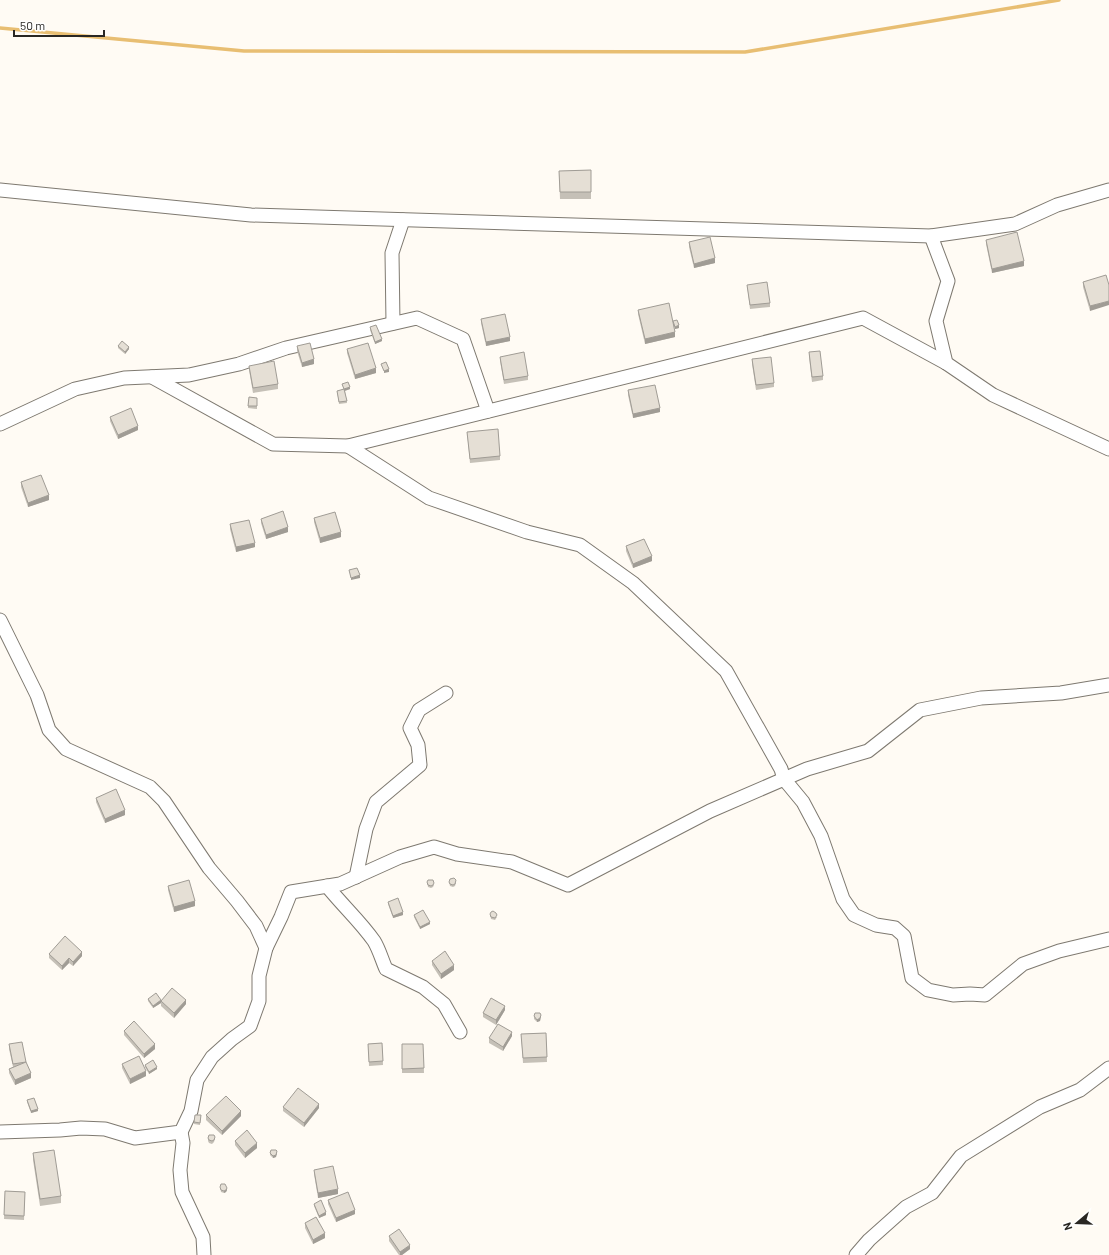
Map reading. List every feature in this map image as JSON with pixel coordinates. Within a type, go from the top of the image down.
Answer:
[{"type":"street","points":[[0,190],[251,215],[931,236],[1015,224],[1057,205],[1109,190]]},
{"type":"street","points":[[394,323],[392,253],[403,220]]},
{"type":"street","points":[[931,236],[948,280],[936,320],[946,363]]},
{"type":"street","points":[[0,424],[75,389],[124,378],[189,375],[239,364],[286,348],[417,318],[463,339],[488,411]]},
{"type":"street","points":[[152,377],[273,444],[348,446],[863,318],[946,363],[993,395],[1109,449]]},
{"type":"street","points":[[348,446],[429,498],[527,532],[580,545],[634,583],[726,671],[781,769],[784,779],[803,802],[821,836],[843,899],[854,915],[876,924],[895,928],[904,936],[912,978],[928,990],[953,995],[985,995],[1023,964],[1058,951],[1109,939]]},
{"type":"street","points":[[0,620],[37,695],[49,730],[66,749],[150,786],[164,801],[209,868],[256,926],[266,948]]},
{"type":"street","points":[[204,1255],[203,1237],[182,1192],[180,1170],[183,1143],[181,1132],[191,1111],[197,1080],[212,1057],[232,1039],[250,1026],[258,1001],[259,976],[266,948],[291,892],[340,884],[400,857],[434,847],[457,854],[512,862],[568,885],[710,811],[807,769],[868,751],[920,710],[981,698],[1061,693],[1109,685]]},
{"type":"street","points":[[356,877],[366,829],[376,802],[420,765],[418,745],[410,728],[419,710],[446,693]]},
{"type":"street","points":[[327,886],[375,942],[386,969],[423,987],[444,1004],[460,1032]]},
{"type":"street","points":[[856,1255],[869,1240],[906,1207],[932,1193],[961,1156],[1040,1107],[1080,1090],[1109,1068]]},
{"type":"street","points":[[0,1132],[81,1128],[105,1129],[136,1138],[181,1132]]},
{"type":"building","points":[[591,170],[591,192],[560,192],[559,171]]},
{"type":"building","points":[[1017,232],[1024,261],[992,269],[986,240]]},
{"type":"building","points":[[710,237],[715,258],[694,264],[689,242]]},
{"type":"building","points":[[1106,275],[1109,285],[1109,301],[1090,306],[1083,282]]},
{"type":"building","points":[[767,282],[770,303],[750,305],[747,285]]},
{"type":"building","points":[[669,303],[675,332],[645,339],[638,310]]},
{"type":"building","points":[[505,314],[510,337],[486,342],[481,319]]},
{"type":"building","points":[[677,320],[679,325],[675,327],[673,321]]},
{"type":"building","points":[[376,325],[382,339],[375,342],[370,327]]},
{"type":"building","points":[[122,341],[129,347],[125,352],[118,346]]},
{"type":"building","points":[[310,343],[314,359],[302,363],[297,346]]},
{"type":"building","points":[[368,343],[376,368],[355,375],[347,349]]},
{"type":"building","points":[[820,351],[823,376],[812,377],[809,352]]},
{"type":"building","points":[[524,352],[528,376],[504,380],[500,357]]},
{"type":"building","points":[[771,357],[774,383],[756,385],[752,359]]},
{"type":"building","points":[[274,361],[278,384],[253,388],[249,366]]},
{"type":"building","points":[[386,362],[389,369],[384,371],[381,364]]},
{"type":"building","points":[[348,382],[350,387],[344,389],[342,384]]},
{"type":"building","points":[[655,385],[660,408],[633,414],[628,390]]},
{"type":"building","points":[[344,389],[347,401],[339,402],[337,391]]},
{"type":"building","points":[[249,397],[257,398],[257,406],[248,406]]},
{"type":"building","points":[[131,408],[138,426],[118,435],[110,417]]},
{"type":"building","points":[[498,429],[500,456],[470,459],[467,432]]},
{"type":"building","points":[[41,475],[49,495],[28,503],[21,482]]},
{"type":"building","points":[[283,511],[288,527],[266,535],[261,519]]},
{"type":"building","points":[[335,512],[341,532],[320,538],[314,518]]},
{"type":"building","points":[[249,520],[255,543],[236,547],[230,524]]},
{"type":"building","points":[[644,539],[652,556],[633,564],[626,546]]},
{"type":"building","points":[[357,568],[360,575],[351,578],[349,570]]},
{"type":"building","points":[[116,789],[125,810],[105,819],[96,798]]},
{"type":"building","points":[[454,878],[456,880],[455,884],[450,884],[450,879]]},
{"type":"building","points":[[189,880],[195,901],[174,907],[168,886]]},
{"type":"building","points":[[428,880],[433,880],[433,885],[428,885]]},
{"type":"building","points":[[398,898],[403,912],[393,916],[388,902]]},
{"type":"building","points":[[423,910],[430,922],[420,927],[414,915]]},
{"type":"building","points":[[493,911],[497,915],[495,918],[491,917],[490,914]]},
{"type":"building","points":[[65,936],[82,952],[73,962],[69,958],[62,966],[49,954]]},
{"type":"building","points":[[445,951],[454,965],[441,974],[432,961]]},
{"type":"building","points":[[172,988],[186,1000],[174,1013],[161,1001]]},
{"type":"building","points":[[156,993],[161,1000],[153,1006],[148,999]]},
{"type":"building","points":[[491,998],[505,1006],[496,1020],[483,1013]]},
{"type":"building","points":[[535,1013],[540,1013],[541,1015],[537,1020],[534,1016]]},
{"type":"building","points":[[134,1021],[155,1044],[144,1054],[124,1031]]},
{"type":"building","points":[[498,1024],[512,1032],[503,1047],[489,1038]]},
{"type":"building","points":[[546,1033],[547,1057],[523,1058],[521,1034]]},
{"type":"building","points":[[22,1042],[26,1062],[13,1064],[9,1044]]},
{"type":"building","points":[[382,1043],[383,1061],[369,1062],[368,1044]]},
{"type":"building","points":[[402,1044],[423,1044],[424,1068],[402,1069]]},
{"type":"building","points":[[139,1056],[146,1071],[130,1079],[122,1064]]},
{"type":"building","points":[[153,1060],[157,1067],[149,1072],[145,1065]]},
{"type":"building","points":[[26,1062],[31,1073],[15,1080],[9,1069]]},
{"type":"building","points":[[298,1088],[319,1104],[304,1123],[283,1107]]},
{"type":"building","points":[[226,1096],[241,1111],[222,1131],[206,1115]]},
{"type":"building","points":[[34,1098],[38,1109],[31,1111],[27,1100]]},
{"type":"building","points":[[195,1115],[201,1115],[200,1123],[194,1122]]},
{"type":"building","points":[[247,1130],[257,1143],[245,1153],[235,1141]]},
{"type":"building","points":[[209,1135],[214,1135],[214,1140],[209,1140]]},
{"type":"building","points":[[54,1150],[61,1196],[40,1199],[33,1153]]},
{"type":"building","points":[[271,1150],[277,1151],[276,1155],[273,1156],[270,1153]]},
{"type":"building","points":[[333,1166],[338,1189],[318,1193],[314,1170]]},
{"type":"building","points":[[221,1184],[225,1184],[227,1188],[226,1190],[221,1190]]},
{"type":"building","points":[[5,1191],[25,1192],[24,1216],[4,1215]]},
{"type":"building","points":[[348,1192],[355,1210],[336,1218],[328,1200]]},
{"type":"building","points":[[321,1200],[326,1212],[319,1216],[314,1204]]},
{"type":"building","points":[[316,1217],[325,1233],[313,1240],[305,1223]]},
{"type":"building","points":[[399,1229],[410,1245],[400,1252],[389,1236]]},
{"type":"waterway","points":[[0,28],[244,51],[745,52],[1059,0]]}]
